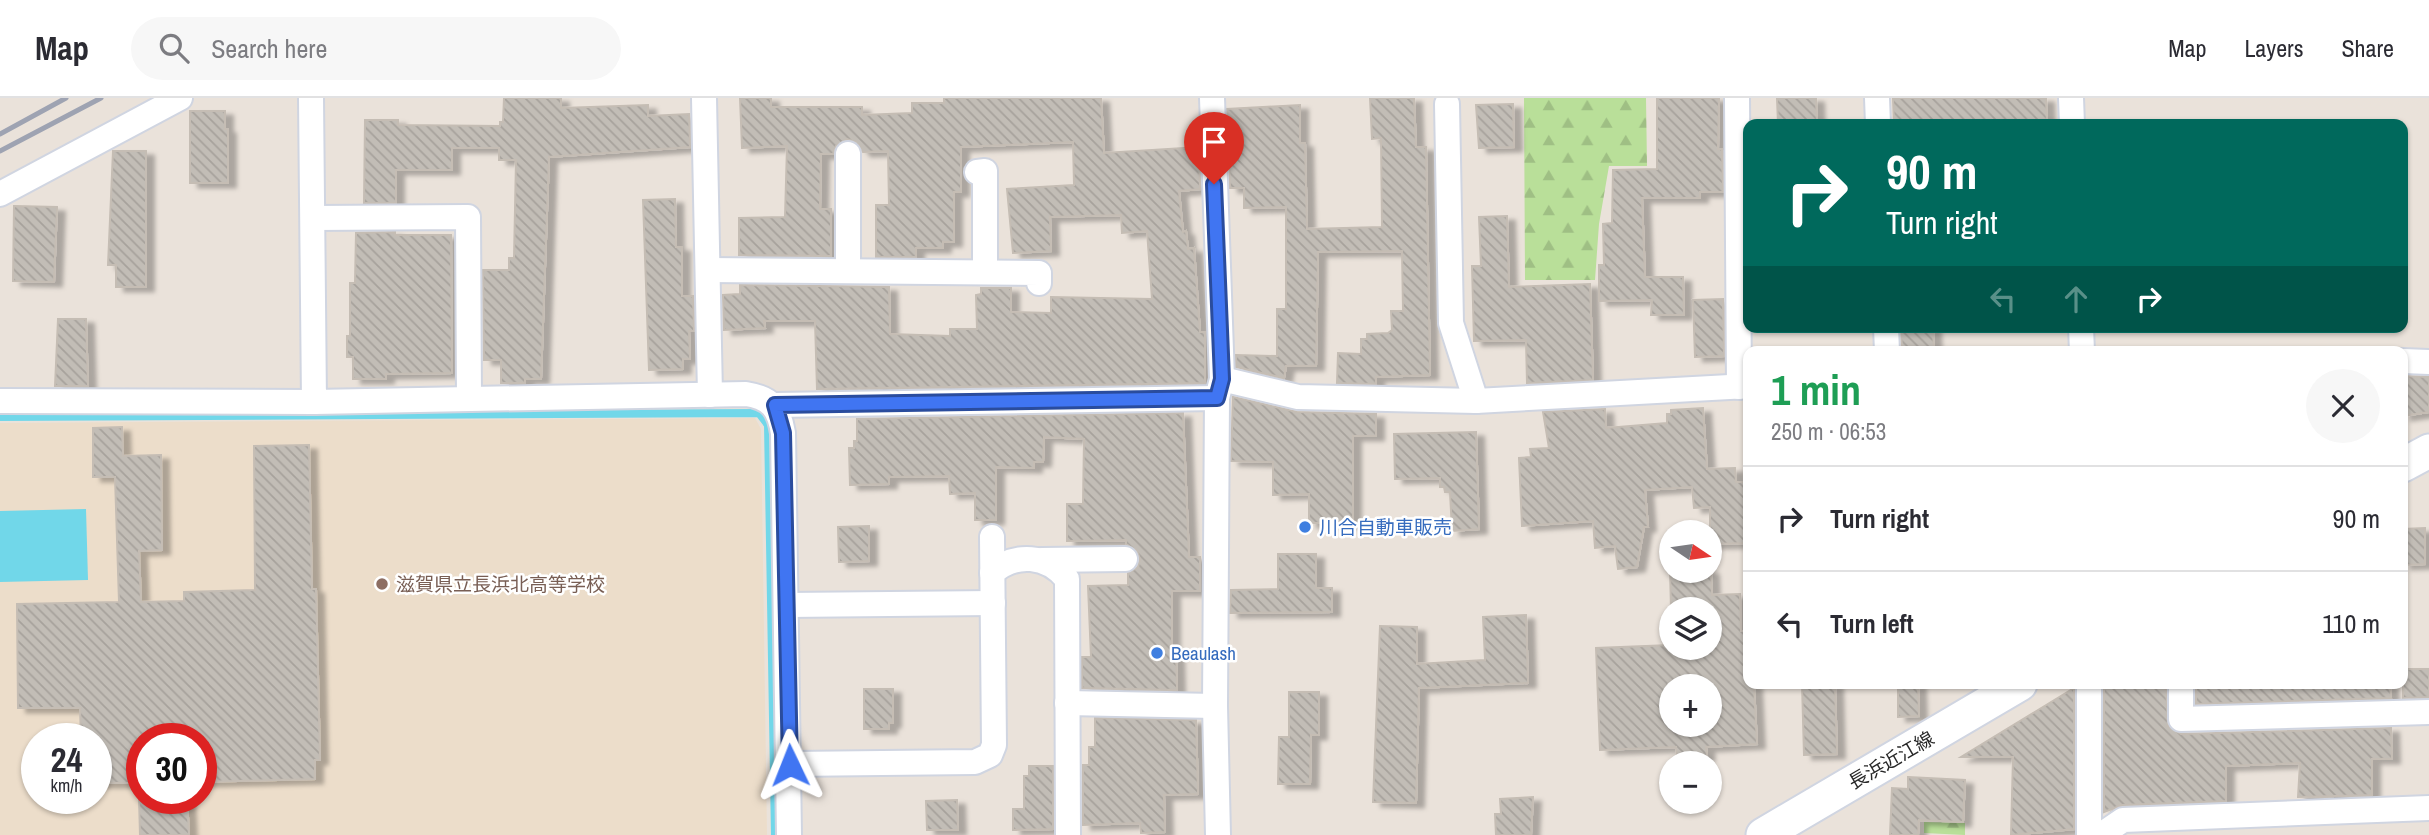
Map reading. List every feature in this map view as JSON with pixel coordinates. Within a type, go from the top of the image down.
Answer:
[{"type":"main road","points":[[2408,462],[2429,452]]},
{"type":"main road","name":"長浜近江線","points":[[1763,835],[2011,689]]},
{"type":"street","points":[[0,194],[180,98]]},
{"type":"street","points":[[311,98],[314,402]]},
{"type":"street","points":[[704,98],[710,395]]},
{"type":"street","points":[[1212,98],[1220,389],[1215,706],[1219,835]]},
{"type":"street","points":[[0,401],[314,402],[746,394],[775,405],[1220,389],[1298,397],[1476,401],[1743,387],[1737,98]]},
{"type":"street","points":[[1877,98],[1878,119]]},
{"type":"street","points":[[2071,98],[2072,119]]},
{"type":"street","points":[[1447,104],[1451,323],[1476,401]]},
{"type":"street","points":[[848,154],[848,271]]},
{"type":"street","points":[[977,172],[985,172],[985,272]]},
{"type":"street","points":[[314,218],[468,217],[469,399]]},
{"type":"street","points":[[708,270],[1039,273],[1039,283]]},
{"type":"street","points":[[2408,361],[2429,362]]},
{"type":"street","points":[[775,405],[783,433],[789,835]]},
{"type":"street","points":[[790,765],[975,762],[986,759],[993,745],[992,537]]},
{"type":"street","points":[[992,573],[1012,561],[1027,558],[1125,559]]},
{"type":"street","points":[[1042,560],[1067,579],[1068,835]]},
{"type":"street","points":[[786,605],[993,603]]},
{"type":"street","points":[[2089,689],[2089,835]]},
{"type":"street","points":[[2181,689],[2181,719],[2429,712]]},
{"type":"street","points":[[1067,703],[1215,706]]},
{"type":"street","points":[[2101,835],[2123,820],[2429,808]]},
{"type":"shaded area","name":"滋賀県立長浜北高等学校","points":[[755,418],[761,429],[767,835],[0,835],[0,423]]},
{"type":"green space","points":[[1524,98],[1646,98],[1647,166],[1609,166],[1599,224],[1595,280],[1525,280]]},
{"type":"green space","points":[[1924,822],[1965,823],[1965,835],[1924,833]]},
{"type":"water","points":[[86,509],[88,580],[0,582],[0,511]]},
{"type":"building","points":[[504,98],[561,98],[561,108],[648,105],[648,116],[689,114],[690,147],[549,157],[541,379],[525,379],[525,383],[501,383],[501,360],[484,360],[483,270],[509,270],[509,258],[514,258],[516,160],[499,160],[499,148],[452,148],[452,170],[396,170],[396,203],[364,203],[365,120],[398,120],[398,125],[500,126],[500,122],[503,122]]},
{"type":"building","points":[[740,98],[771,98],[771,107],[862,107],[862,115],[912,113],[912,103],[944,103],[944,98],[1101,98],[1104,153],[1199,147],[1200,189],[1179,191],[1183,232],[1186,231],[1188,249],[1194,248],[1200,332],[1205,332],[1205,383],[817,389],[815,321],[764,321],[765,328],[724,330],[723,295],[740,294],[740,285],[889,287],[890,334],[950,336],[950,329],[977,329],[976,295],[981,294],[981,288],[1011,288],[1011,312],[1051,313],[1051,297],[1152,299],[1147,231],[1122,233],[1121,215],[1050,217],[1051,251],[1013,253],[1007,189],[1074,185],[1073,142],[961,147],[961,192],[954,192],[954,242],[943,242],[943,248],[916,248],[916,257],[876,257],[876,205],[889,205],[888,151],[863,152],[856,142],[847,139],[836,146],[833,154],[821,154],[820,209],[831,209],[831,256],[739,255],[739,218],[785,217],[787,146],[742,148]]},
{"type":"building","points":[[1370,98],[1414,98],[1416,147],[1426,147],[1430,375],[1376,377],[1376,384],[1337,383],[1338,353],[1361,354],[1361,339],[1367,339],[1367,334],[1388,333],[1392,330],[1391,311],[1403,311],[1402,251],[1318,252],[1316,366],[1286,366],[1284,378],[1236,367],[1236,355],[1277,356],[1277,309],[1286,309],[1286,207],[1244,208],[1244,188],[1230,188],[1227,109],[1300,105],[1300,143],[1305,143],[1307,229],[1382,227],[1381,138],[1372,139]]},
{"type":"building","points":[[1657,98],[1719,98],[1718,149],[1722,149],[1723,192],[1700,192],[1700,198],[1642,198],[1645,277],[1683,277],[1684,315],[1651,315],[1652,300],[1599,301],[1599,265],[1604,265],[1603,224],[1612,223],[1613,170],[1657,169]]},
{"type":"building","points":[[1777,98],[1816,98],[1817,119],[1778,119]]},
{"type":"building","points":[[1893,98],[2046,98],[2047,119],[1894,119]]},
{"type":"building","points":[[1513,104],[1514,147],[1479,148],[1476,105]]},
{"type":"building","points":[[190,111],[225,111],[225,129],[228,129],[228,183],[190,183]]},
{"type":"building","points":[[113,151],[146,151],[146,287],[116,287],[116,265],[108,265]]},
{"type":"building","points":[[675,199],[676,247],[682,247],[682,296],[693,296],[694,331],[689,331],[690,359],[683,359],[683,369],[649,370],[643,200]]},
{"type":"building","points":[[14,206],[57,207],[54,282],[13,281]]},
{"type":"building","points":[[1507,216],[1509,287],[1590,284],[1593,380],[1527,383],[1526,340],[1474,341],[1472,266],[1481,266],[1479,217]]},
{"type":"building","points":[[395,232],[395,235],[451,235],[452,373],[386,374],[386,379],[353,379],[353,357],[347,357],[347,336],[350,336],[350,283],[355,283],[356,233]]},
{"type":"building","points":[[1723,299],[1724,356],[1695,357],[1693,300]]},
{"type":"building","points":[[58,319],[86,319],[88,386],[55,386]]},
{"type":"building","points":[[1901,333],[1933,333],[1934,346],[1902,346]]},
{"type":"building","points":[[2408,376],[2429,377],[2429,412],[2408,415]]},
{"type":"building","points":[[1233,397],[1297,412],[1376,414],[1376,436],[1353,436],[1353,523],[1309,523],[1309,494],[1273,495],[1273,462],[1231,461]]},
{"type":"building","points":[[1703,408],[1707,469],[1735,468],[1736,482],[1743,482],[1743,543],[1722,544],[1722,520],[1710,520],[1710,507],[1694,508],[1692,487],[1645,490],[1648,527],[1644,527],[1637,567],[1618,569],[1615,546],[1595,548],[1593,521],[1522,526],[1519,458],[1531,457],[1530,449],[1549,448],[1543,412],[1605,409],[1606,428],[1667,423],[1667,414],[1671,414],[1671,410]]},
{"type":"building","points":[[1183,413],[1189,557],[1200,557],[1200,591],[1172,591],[1172,647],[1176,647],[1177,690],[1082,688],[1082,657],[1091,657],[1088,586],[1128,585],[1128,573],[1138,567],[1140,559],[1137,551],[1126,544],[1126,540],[1067,541],[1067,504],[1083,504],[1084,439],[1044,437],[1043,462],[1034,462],[1034,468],[996,467],[996,520],[975,520],[975,493],[950,494],[949,476],[889,477],[889,484],[850,485],[849,448],[854,448],[854,441],[857,441],[857,419]]},
{"type":"building","points":[[122,427],[123,456],[161,455],[162,550],[139,551],[141,602],[184,601],[184,592],[255,590],[254,446],[309,445],[320,760],[315,760],[315,779],[217,782],[217,723],[126,723],[126,783],[112,783],[112,723],[80,723],[80,708],[18,708],[17,604],[119,602],[115,477],[93,477],[93,428]]},
{"type":"building","points":[[1476,432],[1479,529],[1452,531],[1450,492],[1445,492],[1444,487],[1440,487],[1440,478],[1395,479],[1394,434]]},
{"type":"building","points":[[869,526],[869,561],[839,562],[838,527]]},
{"type":"building","points":[[2425,528],[2425,564],[2408,565],[2408,529]]},
{"type":"building","points":[[1278,554],[1316,554],[1316,588],[1332,588],[1332,612],[1230,613],[1231,590],[1278,589]]},
{"type":"building","points":[[1670,583],[1712,583],[1712,595],[1740,594],[1743,689],[1754,689],[1757,744],[1706,747],[1706,751],[1676,751],[1676,747],[1600,750],[1596,648],[1659,645],[1659,660],[1722,660],[1722,597],[1671,597]]},
{"type":"building","points":[[1526,615],[1528,683],[1419,688],[1416,803],[1373,802],[1380,626],[1417,627],[1417,664],[1485,660],[1483,617]]},
{"type":"building","points":[[2408,669],[2429,669],[2429,697],[2403,698],[2403,689],[2408,689]]},
{"type":"building","points":[[864,689],[893,689],[893,723],[889,723],[889,729],[864,729]]},
{"type":"building","points":[[1802,689],[1835,689],[1837,754],[1804,755]]},
{"type":"building","points":[[1898,689],[1918,689],[1919,716],[1898,717]]},
{"type":"building","points":[[2074,689],[2074,829],[2011,835],[2013,757],[1961,757]]},
{"type":"building","points":[[2104,689],[2166,689],[2168,726],[2181,734],[2391,728],[2392,759],[2372,759],[2372,795],[2298,797],[2300,763],[2226,766],[2226,801],[2122,805],[2104,812]]},
{"type":"building","points":[[2196,689],[2390,689],[2391,698],[2196,704]]},
{"type":"building","points":[[1289,692],[1319,692],[1319,735],[1311,735],[1310,784],[1278,784],[1279,737],[1289,737]]},
{"type":"building","points":[[1095,718],[1196,720],[1198,794],[1164,795],[1165,832],[1141,833],[1140,823],[1083,825],[1083,765],[1089,765],[1089,747],[1095,747]]},
{"type":"building","points":[[1029,766],[1053,766],[1053,829],[1013,830],[1013,809],[1024,809],[1024,776],[1029,776]]},
{"type":"building","points":[[1908,777],[1965,780],[1963,822],[1919,820],[1918,835],[1890,835],[1892,788],[1908,789]]},
{"type":"building","points":[[1533,797],[1531,835],[1496,835],[1495,814],[1501,814],[1500,799]]},
{"type":"building","points":[[957,800],[958,830],[927,830],[926,801]]},
{"type":"building","points":[[139,814],[188,814],[189,835],[140,835]]},
{"type":"waterway","points":[[0,417],[759,413],[768,425],[775,835]]},
{"type":"railway","points":[[0,134],[66,98]]},
{"type":"railway","points":[[0,151],[101,98]]},
{"type":"place","name":"川合自動車販売","points":[[1305,527]]},
{"type":"place","name":"滋賀県立長浜北高等学校","points":[[382,584]]},
{"type":"place","name":"Beaulash","points":[[1157,653]]},
{"type":"route","points":[[790,765],[783,433],[775,405],[1217,398],[1222,379],[1214,184]]}]
